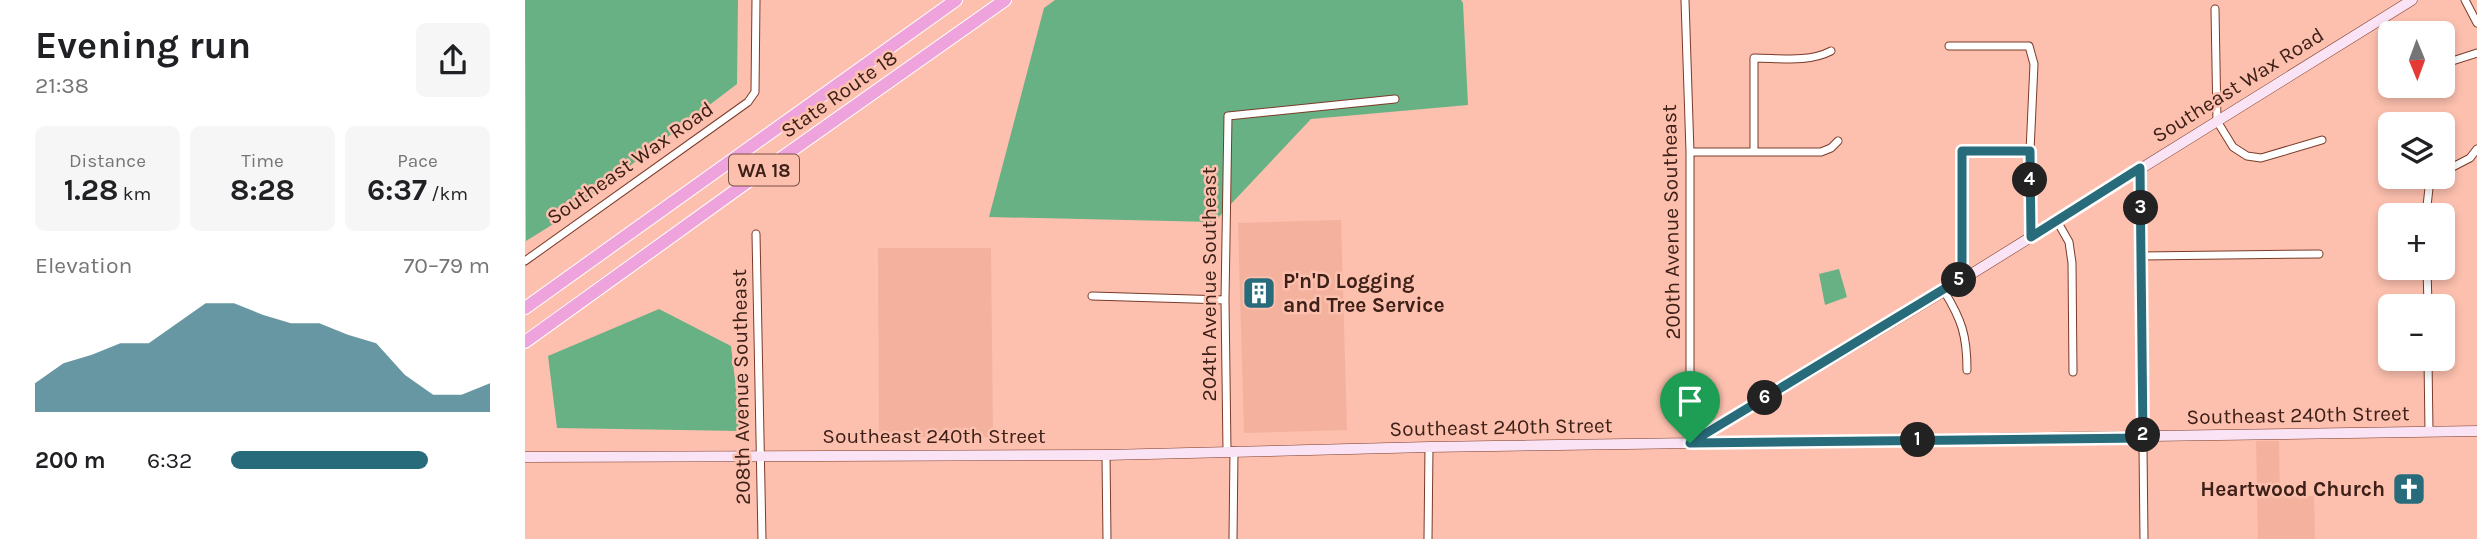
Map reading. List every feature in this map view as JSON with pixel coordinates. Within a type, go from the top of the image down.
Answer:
[{"type":"highway","name":"State Route 18","points":[[525,307],[956,0]]},
{"type":"highway","name":"State Route 18","points":[[525,342],[1005,0]]},
{"type":"main road","name":"Southeast Wax Road","points":[[1690,443],[1944,291],[2412,0]]},
{"type":"main road","name":"Southeast 240th Street","points":[[525,457],[1105,455],[1429,447],[2477,431]]},
{"type":"street","name":"Southeast Wax Road","points":[[525,261],[744,105],[755,92],[756,0]]},
{"type":"street","name":"200th Avenue Southeast","points":[[1685,0],[1690,152],[1690,443]]},
{"type":"street","points":[[2465,0],[2477,23]]},
{"type":"street","points":[[2215,9],[2217,121],[2233,146],[2240,153],[2255,158],[2267,157],[2322,140]]},
{"type":"street","points":[[1949,46],[2029,46],[2034,64],[2030,151],[2031,237]]},
{"type":"street","points":[[1754,152],[1754,58],[1809,58],[1831,51]]},
{"type":"street","points":[[2455,60],[2477,53]]},
{"type":"street","name":"204th Avenue Southeast","points":[[1233,539],[1225,300],[1229,116],[1395,99]]},
{"type":"street","points":[[1690,152],[1821,152],[1838,141]]},
{"type":"street","points":[[2455,166],[2470,158],[2477,149]]},
{"type":"street","points":[[1962,278],[1962,151],[2030,151]]},
{"type":"street","points":[[2140,168],[2144,539]]},
{"type":"street","points":[[2057,221],[2069,242],[2072,263],[2073,372]]},
{"type":"street","name":"208th Avenue Southeast","points":[[756,234],[762,539]]},
{"type":"street","points":[[2141,256],[2319,254]]},
{"type":"street","points":[[1944,291],[1963,325],[1967,345],[1967,370]]},
{"type":"street","points":[[1092,296],[1225,300]]},
{"type":"street","points":[[2428,371],[2429,432]]},
{"type":"street","points":[[1428,539],[1429,447]]},
{"type":"street","points":[[1105,455],[1107,539]]},
{"type":"shaded area","points":[[1341,220],[1347,430],[1244,433],[1238,223]]},
{"type":"shaded area","points":[[878,248],[991,248],[993,437],[879,437]]},
{"type":"shaded area","points":[[2256,441],[2279,441],[2280,496],[2314,496],[2315,539],[2258,539]]},
{"type":"green space","points":[[525,0],[738,0],[737,84],[555,223],[526,241]]},
{"type":"green space","points":[[1055,0],[1461,0],[1468,105],[1311,119],[1214,222],[989,217],[1044,8]]},
{"type":"green space","points":[[1839,269],[1847,297],[1825,305],[1819,274]]},
{"type":"green space","points":[[659,309],[731,346],[741,431],[557,428],[548,356]]},
{"type":"place","name":"P'n'D Logging and Tree Service","points":[[1259,293]]},
{"type":"place","name":"Heartwood Church","points":[[2409,489]]},
{"type":"route","points":[[1962,151],[2030,151],[2031,237],[2140,168],[2143,438],[1690,443],[1962,278],[1962,151]]}]
